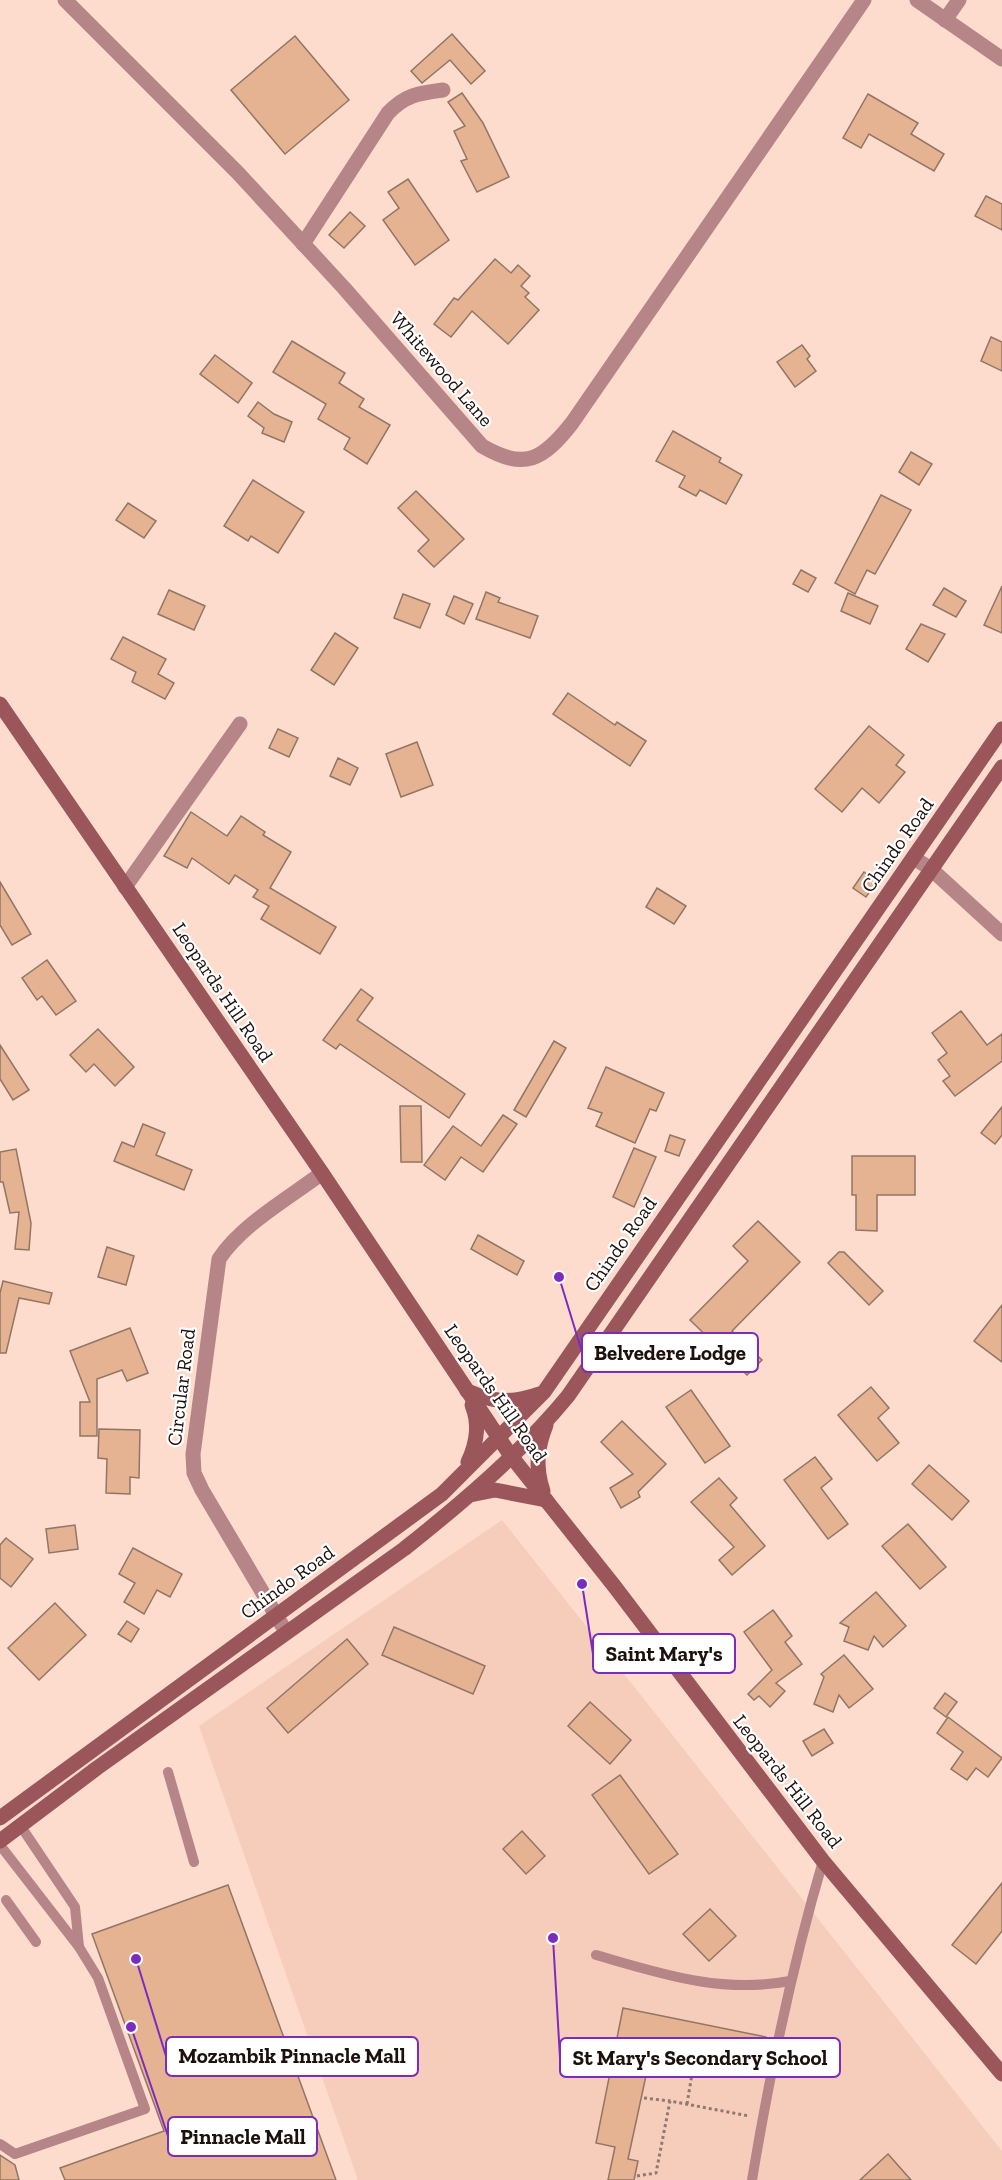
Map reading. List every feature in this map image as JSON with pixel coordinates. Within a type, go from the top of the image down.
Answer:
[{"type":"main road","name":"Leopards Hill Road","points":[[0,704],[322,1173],[511,1456],[823,1861],[1002,2074]]},
{"type":"main road","name":"Chindo Road","points":[[0,1818],[442,1494],[544,1392],[1002,729]]},
{"type":"main road","name":"Chindo Road","points":[[0,1843],[20,1825],[286,1632],[405,1549],[546,1423],[568,1396],[1002,768]]},
{"type":"main road","points":[[467,1390],[492,1401],[518,1401],[544,1392]]},
{"type":"main road","points":[[462,1473],[475,1447],[477,1428],[477,1418],[467,1390]]},
{"type":"main road","points":[[546,1423],[537,1448],[538,1475],[546,1500]]},
{"type":"main road","points":[[468,1495],[495,1490],[520,1492],[546,1500]]},
{"type":"street","name":"Whitewood Lane","points":[[65,0],[238,173],[482,446],[500,457],[520,461],[539,456],[554,446],[572,423],[864,0]]},
{"type":"street","points":[[917,0],[1002,59]]},
{"type":"street","points":[[945,20],[959,0]]},
{"type":"street","points":[[303,244],[388,113],[400,100],[415,93],[443,90]]},
{"type":"street","points":[[125,886],[240,724]]},
{"type":"street","points":[[914,858],[931,869],[1002,934]]},
{"type":"street","name":"Circular Road","points":[[286,1632],[202,1490],[194,1473],[194,1445],[219,1259],[227,1246],[241,1234],[322,1173]]},
{"type":"lane","points":[[168,1772],[194,1862]]},
{"type":"lane","points":[[20,1825],[75,1907],[79,1947]]},
{"type":"lane","points":[[0,1843],[79,1947],[98,1978],[146,2109],[15,2154],[0,2144]]},
{"type":"lane","points":[[752,2180],[762,2118],[790,1981],[823,1861]]},
{"type":"lane","points":[[6,1900],[36,1942]]},
{"type":"lane","points":[[596,1955],[681,1979],[735,1987],[790,1981]]},
{"type":"path","points":[[687,2104],[694,2062]]},
{"type":"path","points":[[644,2098],[762,2118]]},
{"type":"path","points":[[637,2176],[656,2173],[670,2101]]},
{"type":"shaded area","points":[[502,1520],[1002,2151],[1002,2180],[358,2180],[199,1726]]},
{"type":"building","points":[[452,34],[485,71],[471,84],[450,60],[422,83],[411,71]]},
{"type":"building","points":[[295,36],[349,100],[285,154],[231,90]]},
{"type":"building","points":[[462,93],[483,123],[509,177],[477,192],[461,161],[467,159],[454,131],[465,126],[448,102]]},
{"type":"building","points":[[868,94],[918,123],[911,134],[944,154],[934,171],[869,134],[861,148],[843,138]]},
{"type":"building","points":[[408,179],[449,240],[415,265],[383,220],[399,208],[388,192]]},
{"type":"building","points":[[986,196],[1002,204],[1002,230],[975,216]]},
{"type":"building","points":[[350,212],[365,226],[344,248],[329,235]]},
{"type":"building","points":[[495,259],[511,273],[518,265],[530,276],[521,286],[529,293],[525,297],[539,310],[508,344],[472,311],[451,337],[434,324],[454,298],[458,300]]},
{"type":"building","points":[[991,337],[1002,342],[1002,371],[981,361]]},
{"type":"building","points":[[292,341],[345,373],[339,383],[364,399],[359,407],[390,425],[367,464],[344,449],[350,438],[318,419],[326,404],[273,372]]},
{"type":"building","points":[[802,345],[810,356],[807,359],[816,371],[795,387],[777,362]]},
{"type":"building","points":[[215,355],[252,383],[238,403],[200,374]]},
{"type":"building","points":[[258,402],[274,414],[292,422],[284,442],[262,433],[264,428],[248,416]]},
{"type":"building","points":[[673,431],[721,458],[719,462],[742,475],[726,504],[700,490],[696,496],[679,487],[685,476],[656,461]]},
{"type":"building","points":[[911,452],[932,464],[919,485],[899,472]]},
{"type":"building","points":[[253,480],[304,512],[278,553],[251,536],[248,541],[224,526]]},
{"type":"building","points":[[416,491],[464,539],[434,567],[418,551],[429,540],[398,508]]},
{"type":"building","points":[[881,495],[911,510],[875,574],[867,570],[855,594],[835,583]]},
{"type":"building","points":[[128,503],[156,521],[144,538],[116,520]]},
{"type":"building","points":[[801,570],[816,578],[808,592],[793,584]]},
{"type":"building","points":[[1002,586],[1002,633],[984,625]]},
{"type":"building","points":[[944,588],[966,601],[956,617],[933,605]]},
{"type":"building","points":[[169,590],[205,606],[194,630],[158,614]]},
{"type":"building","points":[[486,592],[500,598],[498,602],[538,616],[530,638],[476,619]]},
{"type":"building","points":[[848,593],[878,606],[870,624],[841,611]]},
{"type":"building","points":[[403,594],[430,604],[420,628],[394,618]]},
{"type":"building","points":[[454,596],[473,604],[464,624],[446,615]]},
{"type":"building","points":[[921,624],[945,634],[928,662],[906,649]]},
{"type":"building","points":[[335,633],[358,648],[334,685],[311,670]]},
{"type":"building","points":[[123,637],[166,659],[158,674],[174,683],[165,699],[132,682],[136,672],[111,659]]},
{"type":"building","points":[[568,693],[615,725],[617,722],[646,741],[630,766],[553,714]]},
{"type":"building","points":[[869,726],[904,755],[896,765],[905,772],[879,803],[862,788],[842,812],[815,789]]},
{"type":"building","points":[[278,729],[298,738],[289,757],[269,748]]},
{"type":"building","points":[[417,742],[433,785],[401,797],[386,754]]},
{"type":"building","points":[[338,758],[358,768],[350,785],[330,776]]},
{"type":"building","points":[[191,812],[227,836],[241,816],[265,832],[263,835],[291,852],[270,888],[336,927],[320,954],[261,919],[269,906],[253,897],[258,890],[235,875],[229,884],[192,858],[187,868],[164,856]]},
{"type":"building","points":[[864,872],[877,881],[866,897],[853,888]]},
{"type":"building","points":[[0,882],[31,934],[12,945],[0,925]]},
{"type":"building","points":[[657,888],[686,906],[674,924],[646,907]]},
{"type":"building","points":[[47,960],[76,1001],[56,1015],[42,996],[37,1000],[22,978]]},
{"type":"building","points":[[361,989],[373,998],[357,1020],[465,1094],[449,1118],[340,1044],[336,1049],[323,1040]]},
{"type":"building","points":[[961,1011],[987,1045],[1002,1034],[1002,1061],[955,1096],[943,1081],[950,1076],[938,1060],[947,1053],[932,1033]]},
{"type":"building","points":[[98,1029],[134,1067],[115,1086],[94,1064],[86,1072],[70,1055]]},
{"type":"building","points":[[554,1041],[566,1048],[526,1117],[514,1110]]},
{"type":"building","points":[[0,1045],[29,1090],[13,1100],[0,1079]]},
{"type":"building","points":[[606,1067],[664,1093],[656,1111],[650,1109],[635,1143],[596,1126],[602,1113],[588,1108]]},
{"type":"building","points":[[400,1106],[421,1106],[422,1162],[401,1162]]},
{"type":"building","points":[[1002,1107],[1002,1135],[995,1144],[981,1133]]},
{"type":"building","points":[[503,1115],[517,1124],[483,1172],[461,1157],[445,1180],[424,1165],[453,1126],[481,1146]]},
{"type":"building","points":[[143,1124],[165,1133],[156,1155],[192,1170],[184,1190],[114,1161],[122,1142],[134,1147]]},
{"type":"building","points":[[670,1135],[685,1140],[679,1156],[665,1151]]},
{"type":"building","points":[[634,1148],[656,1157],[634,1207],[613,1197]]},
{"type":"building","points":[[16,1149],[31,1223],[29,1250],[15,1249],[19,1212],[10,1213],[3,1182],[0,1182],[0,1152]]},
{"type":"building","points":[[852,1156],[915,1156],[915,1195],[877,1195],[877,1231],[856,1230],[856,1195],[852,1195]]},
{"type":"building","points":[[758,1221],[800,1262],[732,1331],[762,1360],[747,1375],[690,1320],[748,1261],[733,1246]]},
{"type":"building","points":[[478,1235],[524,1261],[517,1275],[471,1249]]},
{"type":"building","points":[[107,1247],[134,1256],[126,1285],[98,1277]]},
{"type":"building","points":[[839,1252],[844,1252],[883,1291],[869,1305],[828,1263]]},
{"type":"building","points":[[3,1281],[52,1293],[49,1304],[19,1298],[6,1353],[0,1353],[0,1293]]},
{"type":"building","points":[[1002,1305],[1002,1362],[974,1341]]},
{"type":"building","points":[[130,1328],[148,1373],[127,1381],[122,1370],[97,1379],[97,1436],[80,1436],[80,1402],[90,1402],[70,1351]]},
{"type":"building","points":[[871,1387],[889,1408],[878,1418],[899,1443],[877,1461],[838,1415]]},
{"type":"building","points":[[691,1390],[730,1446],[705,1463],[666,1407]]},
{"type":"building","points":[[622,1421],[666,1464],[638,1492],[640,1497],[621,1508],[610,1488],[633,1474],[601,1442]]},
{"type":"building","points":[[99,1429],[140,1430],[139,1478],[130,1477],[130,1494],[106,1493],[107,1459],[98,1458]]},
{"type":"building","points":[[815,1457],[832,1479],[821,1488],[848,1524],[828,1539],[784,1480]]},
{"type":"building","points":[[929,1465],[969,1501],[952,1520],[912,1484]]},
{"type":"building","points":[[719,1478],[737,1498],[730,1505],[765,1546],[732,1575],[719,1560],[734,1547],[691,1502]]},
{"type":"building","points":[[908,1524],[946,1567],[920,1589],[882,1546]]},
{"type":"building","points":[[75,1525],[78,1549],[49,1553],[46,1529]]},
{"type":"building","points":[[6,1538],[33,1559],[11,1587],[0,1578],[0,1545]]},
{"type":"building","points":[[133,1548],[182,1574],[170,1597],[157,1590],[144,1614],[124,1602],[135,1583],[119,1574]]},
{"type":"building","points":[[876,1592],[906,1626],[883,1647],[874,1636],[868,1650],[844,1641],[849,1627],[840,1623]]},
{"type":"building","points":[[55,1603],[86,1635],[39,1680],[8,1648]]},
{"type":"building","points":[[773,1610],[792,1636],[785,1642],[802,1664],[776,1683],[785,1691],[770,1707],[759,1696],[754,1700],[748,1694],[772,1670],[744,1632]]},
{"type":"building","points":[[127,1621],[139,1629],[131,1642],[118,1634]]},
{"type":"building","points":[[394,1627],[485,1666],[473,1694],[382,1655]]},
{"type":"building","points":[[347,1639],[368,1664],[288,1733],[267,1708]]},
{"type":"building","points":[[844,1655],[873,1689],[849,1708],[839,1695],[833,1712],[814,1704],[824,1677],[821,1674]]},
{"type":"building","points":[[945,1693],[957,1702],[946,1717],[934,1708]]},
{"type":"building","points":[[590,1702],[631,1740],[610,1764],[568,1726]]},
{"type":"building","points":[[948,1717],[1002,1758],[988,1777],[976,1768],[967,1780],[951,1769],[963,1752],[937,1733]]},
{"type":"building","points":[[824,1729],[833,1743],[812,1756],[803,1741]]},
{"type":"building","points":[[620,1775],[678,1854],[649,1874],[592,1795]]},
{"type":"building","points":[[522,1831],[545,1856],[526,1874],[503,1849]]},
{"type":"building","points":[[1002,1883],[1002,1931],[976,1964],[952,1945]]},
{"type":"building","points":[[228,1885],[336,2180],[65,2180],[60,2168],[164,2131],[92,1934]]},
{"type":"building","points":[[710,1909],[736,1936],[709,1961],[683,1934]]},
{"type":"building","points":[[623,2008],[766,2037],[760,2069],[652,2048],[628,2159],[638,2161],[634,2180],[608,2180],[615,2147],[596,2143]]},
{"type":"building","points":[[888,2154],[911,2180],[860,2180]]},
{"type":"building","points":[[0,2155],[15,2165],[19,2180],[0,2180]]},
{"type":"place","name":"Belvedere Lodge","points":[[559,1277]]},
{"type":"place","name":"Saint Mary's","points":[[582,1584]]},
{"type":"place","name":"St Mary's Secondary School","points":[[553,1938]]},
{"type":"place","name":"Mozambik Pinnacle Mall","points":[[136,1959]]},
{"type":"place","name":"Pinnacle Mall","points":[[131,2027]]}]
